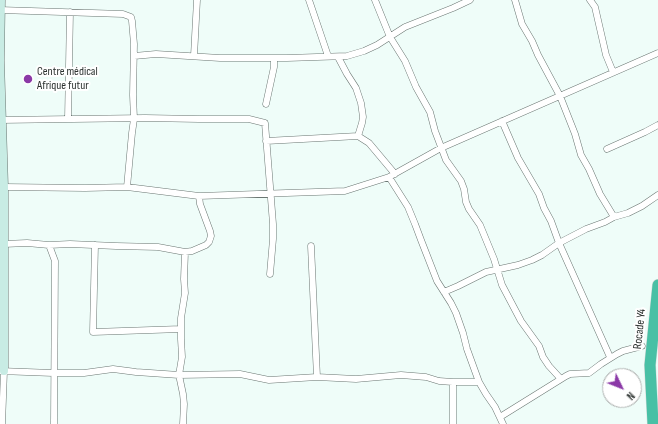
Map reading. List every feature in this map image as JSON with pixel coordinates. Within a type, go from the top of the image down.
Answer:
[{"type":"highway","name":"Rocade Y4","points":[[654,424],[650,365],[658,285]]},
{"type":"street","points":[[1,0],[0,61],[2,173],[4,187],[2,424]]},
{"type":"street","points":[[194,56],[197,0]]},
{"type":"street","points":[[309,0],[328,56]]},
{"type":"street","points":[[375,0],[390,37],[405,61],[416,87],[430,112],[435,131],[446,160],[461,181],[466,202],[480,225],[502,285],[521,321],[539,346],[543,357],[560,378]]},
{"type":"street","points":[[134,56],[156,54],[220,58],[347,56],[364,51],[377,45],[405,27],[470,0]]},
{"type":"street","points":[[515,0],[522,24],[560,96],[575,134],[581,155],[600,194],[614,217]]},
{"type":"street","points":[[590,0],[595,7],[606,55],[613,72]]},
{"type":"street","points":[[1,10],[123,14],[131,17],[134,56],[134,118],[127,187]]},
{"type":"street","points":[[68,119],[70,12]]},
{"type":"street","points":[[4,187],[127,187],[199,196],[345,191],[392,176],[442,148],[658,53]]},
{"type":"street","points":[[338,57],[356,88],[361,103],[363,117],[358,136]]},
{"type":"street","points":[[266,104],[274,67],[274,58]]},
{"type":"street","points":[[1,120],[134,118],[249,119],[265,123],[272,206],[273,239],[270,274]]},
{"type":"street","points":[[502,121],[518,158],[539,194],[544,208],[551,220],[559,243],[610,357]]},
{"type":"street","points":[[607,149],[658,125]]},
{"type":"street","points":[[266,141],[358,136],[369,143],[392,176],[408,207],[437,281],[456,313],[464,333],[467,349],[479,382],[495,407],[503,424]]},
{"type":"street","points":[[444,292],[486,272],[532,260],[559,243],[586,229],[614,217],[628,213],[642,206],[658,195]]},
{"type":"street","points":[[4,244],[27,243],[49,245],[70,244],[158,247],[185,252],[206,245],[211,236],[200,204],[199,196]]},
{"type":"street","points":[[49,245],[54,261],[54,424]]},
{"type":"street","points":[[95,245],[93,332],[181,329]]},
{"type":"street","points":[[311,246],[317,377]]},
{"type":"street","points":[[183,424],[184,394],[179,375],[182,357],[181,318],[185,293],[185,252]]},
{"type":"street","points":[[500,417],[560,378],[570,374],[589,373],[610,357],[623,351],[642,346]]},
{"type":"street","points":[[2,371],[84,373],[113,369],[179,375],[240,374],[269,380],[317,377],[356,379],[401,375],[426,377],[439,381],[479,382]]},
{"type":"street","points":[[452,424],[453,382]]},
{"type":"place","name":"Centre médical Afrique futur","points":[[28,79]]}]
